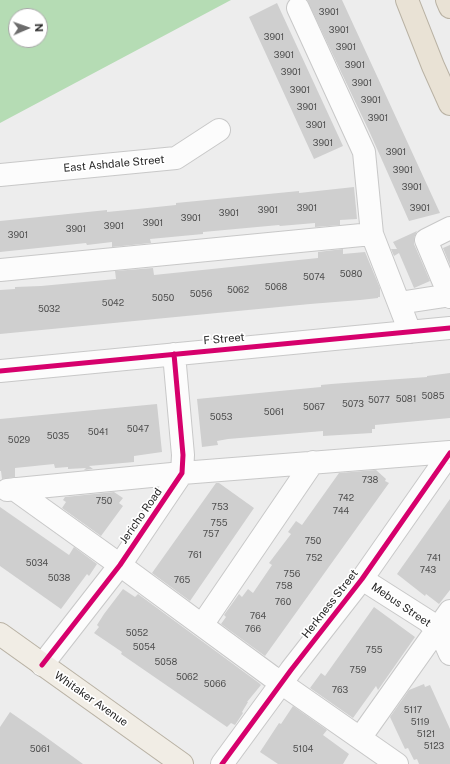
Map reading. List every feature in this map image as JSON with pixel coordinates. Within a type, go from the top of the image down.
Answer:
[{"type":"highway","points":[[407,0],[450,104]]},
{"type":"highway","points":[[447,0],[450,7]]},
{"type":"main road","name":"Whitaker Avenue","points":[[0,634],[182,764]]},
{"type":"street","points":[[298,8],[364,152],[372,234],[410,332]]},
{"type":"street","name":"East Ashdale Street","points":[[0,175],[176,158],[219,130]]},
{"type":"street","points":[[399,303],[450,296],[426,240],[449,231]]},
{"type":"street","points":[[0,270],[372,234]]},
{"type":"street","name":"F Street","points":[[0,371],[450,328]]},
{"type":"street","points":[[174,354],[183,455],[182,473]]},
{"type":"street","points":[[7,490],[182,473],[450,452]]},
{"type":"street","name":"Herkness Street","points":[[222,764],[362,579],[450,452]]},
{"type":"street","points":[[202,625],[314,462]]},
{"type":"street","name":"Jericho Road","points":[[42,665],[120,564],[182,473]]},
{"type":"street","points":[[7,490],[120,564],[282,683],[397,764]]},
{"type":"street","name":"Mebus Street","points":[[362,579],[428,621],[442,636],[450,654]]},
{"type":"street","points":[[360,738],[450,611]]},
{"type":"green space","points":[[0,0],[231,0],[0,123]]},
{"type":"building","points":[[307,0],[342,0],[440,213],[409,221],[370,133]]},
{"type":"building","points":[[277,3],[343,146],[314,159],[249,17]]},
{"type":"building","points":[[354,187],[357,219],[340,220],[340,225],[315,227],[315,223],[279,225],[203,232],[203,234],[150,239],[151,243],[112,247],[112,242],[87,245],[86,243],[0,252],[0,221],[107,210],[107,212],[138,209],[176,205],[176,203],[299,191],[299,193]]},
{"type":"building","points":[[417,231],[414,238],[414,244],[430,281],[414,288],[399,253],[394,256],[391,249],[397,249],[393,242]]},
{"type":"building","points":[[450,245],[450,265],[443,248]]},
{"type":"building","points":[[343,249],[343,254],[365,252],[380,288],[380,297],[0,334],[0,290],[15,289],[15,287],[116,279],[115,271],[153,268],[154,275],[318,258],[318,252]]},
{"type":"building","points":[[450,373],[450,418],[375,425],[375,429],[372,429],[372,433],[323,436],[323,431],[228,439],[217,441],[218,445],[202,447],[197,399],[321,387],[321,385],[331,384],[427,377]]},
{"type":"building","points":[[157,404],[162,452],[134,456],[134,462],[89,466],[93,469],[84,470],[86,468],[55,468],[54,464],[15,468],[15,477],[2,479],[0,471],[0,419]]},
{"type":"building","points":[[376,470],[386,479],[385,481],[389,483],[265,656],[221,624],[226,617],[224,615],[239,594],[242,597],[248,589],[253,593],[272,565],[269,563],[291,534],[288,532],[296,521],[302,525],[339,473]]},
{"type":"building","points":[[216,483],[219,483],[254,508],[190,601],[152,573]]},
{"type":"building","points":[[114,492],[123,498],[119,503],[123,506],[101,536],[62,508],[66,502],[63,500],[65,497]]},
{"type":"building","points":[[450,499],[450,590],[439,604],[426,594],[425,596],[397,574]]},
{"type":"building","points":[[0,507],[69,555],[74,547],[97,564],[89,576],[87,574],[61,609],[0,566]]},
{"type":"building","points":[[123,589],[135,597],[138,594],[261,685],[247,702],[242,712],[243,713],[235,725],[231,723],[227,727],[121,654],[122,652],[94,633],[99,627],[97,625],[104,614]]},
{"type":"building","points":[[374,607],[415,637],[378,690],[376,686],[353,718],[310,688],[321,673],[325,676]]},
{"type":"building","points":[[424,684],[425,687],[430,685],[450,729],[450,764],[419,764],[417,759],[414,760],[408,748],[405,749],[390,717],[409,690]]},
{"type":"building","points":[[293,706],[327,730],[323,735],[349,754],[343,764],[278,764],[260,752],[279,723],[281,724]]},
{"type":"building","points":[[10,712],[83,764],[0,764],[0,727]]},
{"type":"cycle path","points":[[0,371],[450,328]]},
{"type":"cycle path","points":[[42,665],[120,565],[182,473],[183,455],[174,354]]},
{"type":"cycle path","points":[[222,764],[291,670],[362,579],[450,453]]}]
